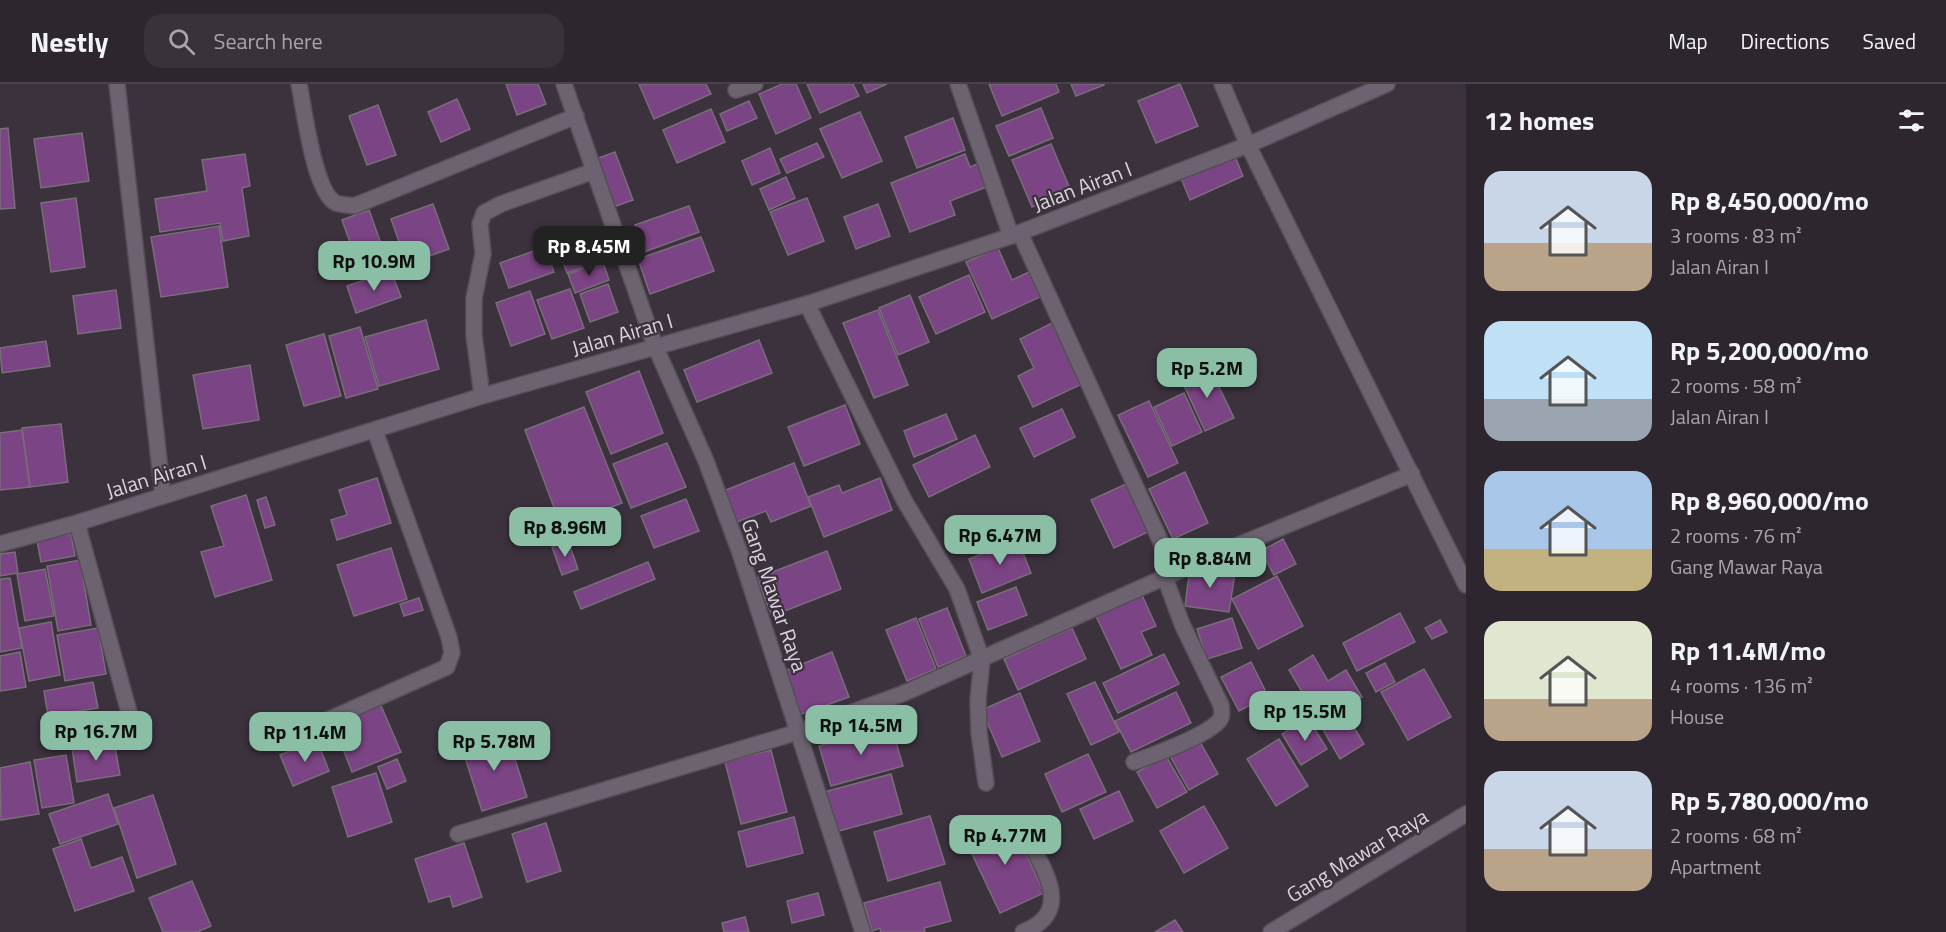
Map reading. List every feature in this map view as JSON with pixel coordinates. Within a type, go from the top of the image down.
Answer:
[{"type":"street","points":[[117,84],[163,496]]},
{"type":"street","points":[[299,84],[317,177],[327,195],[335,203],[354,206],[576,116]]},
{"type":"street","name":"Gang Mawar Raya","points":[[564,84],[655,346],[710,472],[739,550],[863,932]]},
{"type":"street","points":[[736,90],[755,84]]},
{"type":"street","points":[[958,84],[1016,235],[1170,575],[1182,624],[1216,695],[1222,715],[1218,723],[1188,740],[1134,762]]},
{"type":"street","points":[[1222,84],[1248,145],[1466,585]]},
{"type":"street","name":"Jalan Airan I","points":[[0,544],[77,523],[482,396],[807,304],[1016,235],[1248,145],[1387,84]]},
{"type":"street","points":[[482,396],[474,335],[474,298],[483,254],[480,224],[484,213],[501,204],[594,171]]},
{"type":"street","points":[[807,304],[904,500],[957,590],[982,660],[978,700],[979,733],[986,783]]},
{"type":"street","points":[[314,726],[447,667],[452,653],[449,637],[375,431]]},
{"type":"street","points":[[458,834],[798,732],[902,694],[1170,575],[1412,474]]},
{"type":"street","points":[[77,523],[135,734]]},
{"type":"street","name":"Gang Mawar Raya","points":[[1271,932],[1466,814]]},
{"type":"street","points":[[1023,932],[1035,927],[1049,915],[1053,897],[1049,882],[1025,832]]},
{"type":"building","points":[[506,84],[538,84],[546,104],[517,115]]},
{"type":"building","points":[[639,84],[706,84],[711,94],[654,119]]},
{"type":"building","points":[[782,84],[796,84],[811,118],[776,134],[759,94]]},
{"type":"building","points":[[807,84],[853,84],[859,96],[820,113]]},
{"type":"building","points":[[863,84],[887,84],[867,93]]},
{"type":"building","points":[[989,84],[1056,84],[1059,92],[1002,116]]},
{"type":"building","points":[[1071,84],[1104,84],[1104,85],[1076,96]]},
{"type":"building","points":[[1180,84],[1198,126],[1156,143],[1138,101]]},
{"type":"building","points":[[457,99],[470,129],[441,142],[428,112]]},
{"type":"building","points":[[749,101],[757,118],[727,131],[720,114]]},
{"type":"building","points":[[378,105],[396,155],[367,165],[349,116]]},
{"type":"building","points":[[1041,108],[1053,138],[1009,156],[996,126]]},
{"type":"building","points":[[711,109],[725,142],[677,163],[663,130]]},
{"type":"building","points":[[860,112],[882,161],[842,178],[820,129]]},
{"type":"building","points":[[953,118],[965,150],[917,168],[905,137]]},
{"type":"building","points":[[8,128],[15,208],[0,209],[0,129]]},
{"type":"building","points":[[82,133],[89,181],[41,188],[34,139]]},
{"type":"building","points":[[817,143],[824,157],[787,173],[780,159]]},
{"type":"building","points":[[1051,144],[1071,191],[1032,207],[1012,160]]},
{"type":"building","points":[[770,148],[780,173],[752,185],[742,161]]},
{"type":"building","points":[[615,152],[633,200],[613,207],[596,159]]},
{"type":"building","points":[[245,154],[250,186],[242,188],[249,236],[223,241],[220,223],[160,232],[155,199],[207,191],[202,160]]},
{"type":"building","points":[[965,154],[970,167],[980,163],[989,186],[950,201],[955,215],[910,232],[891,183]]},
{"type":"building","points":[[1234,154],[1243,176],[1190,200],[1181,178]]},
{"type":"building","points":[[786,177],[795,198],[769,210],[760,189]]},
{"type":"building","points":[[76,198],[85,267],[51,272],[41,203]]},
{"type":"building","points":[[807,198],[824,241],[788,255],[770,212]]},
{"type":"building","points":[[433,204],[449,249],[407,264],[391,219]]},
{"type":"building","points":[[878,204],[890,236],[856,249],[844,217]]},
{"type":"building","points":[[689,206],[699,232],[644,252],[635,225]]},
{"type":"building","points":[[369,210],[384,252],[357,262],[342,220]]},
{"type":"building","points":[[219,226],[228,287],[161,297],[151,237]]},
{"type":"building","points":[[592,229],[603,260],[567,273],[556,242]]},
{"type":"building","points":[[701,237],[714,271],[650,294],[638,259]]},
{"type":"building","points":[[545,247],[554,272],[509,288],[500,263]]},
{"type":"building","points":[[998,248],[1012,280],[1029,272],[1040,297],[992,319],[966,262]]},
{"type":"building","points":[[603,262],[609,280],[575,293],[568,274]]},
{"type":"building","points":[[391,271],[401,297],[356,313],[347,286]]},
{"type":"building","points":[[969,275],[985,312],[936,334],[919,297]]},
{"type":"building","points":[[608,284],[618,312],[590,322],[580,294]]},
{"type":"building","points":[[570,289],[584,328],[552,339],[537,300]]},
{"type":"building","points":[[116,290],[121,328],[78,334],[73,296]]},
{"type":"building","points":[[530,291],[545,334],[511,346],[496,303]]},
{"type":"building","points":[[910,295],[929,342],[898,355],[879,308]]},
{"type":"building","points":[[878,310],[908,385],[874,398],[843,323]]},
{"type":"building","points":[[426,320],[439,369],[379,386],[365,337]]},
{"type":"building","points":[[1052,323],[1082,384],[1033,407],[1018,376],[1034,368],[1020,339]]},
{"type":"building","points":[[360,327],[378,389],[346,398],[329,336]]},
{"type":"building","points":[[324,334],[341,396],[304,406],[286,345]]},
{"type":"building","points":[[759,340],[772,373],[697,402],[684,370]]},
{"type":"building","points":[[46,341],[50,366],[2,373],[0,348]]},
{"type":"building","points":[[250,365],[259,420],[203,429],[193,375]]},
{"type":"building","points":[[1209,366],[1234,418],[1205,431],[1181,379]]},
{"type":"building","points":[[639,371],[663,433],[611,454],[586,392]]},
{"type":"building","points":[[1184,393],[1202,432],[1172,446],[1154,407]]},
{"type":"building","points":[[1149,401],[1178,463],[1148,477],[1118,415]]},
{"type":"building","points":[[845,405],[860,444],[804,466],[788,427]]},
{"type":"building","points":[[584,407],[622,503],[561,526],[525,430]]},
{"type":"building","points":[[1062,409],[1075,437],[1034,457],[1020,428]]},
{"type":"building","points":[[946,414],[957,439],[914,457],[904,431]]},
{"type":"building","points":[[61,424],[68,482],[30,487],[22,428]]},
{"type":"building","points":[[22,430],[30,487],[0,490],[0,433]]},
{"type":"building","points":[[975,435],[990,467],[929,497],[913,465]]},
{"type":"building","points":[[667,443],[686,487],[631,508],[613,464]]},
{"type":"building","points":[[794,463],[811,506],[771,522],[766,511],[734,523],[721,492]]},
{"type":"building","points":[[1185,472],[1208,523],[1173,539],[1149,489]]},
{"type":"building","points":[[377,478],[391,523],[337,540],[331,520],[347,515],[339,490]]},
{"type":"building","points":[[880,478],[892,510],[824,537],[808,497],[839,485],[842,493]]},
{"type":"building","points":[[1128,483],[1150,531],[1114,548],[1091,500]]},
{"type":"building","points":[[246,495],[272,580],[215,597],[201,552],[224,546],[211,506]]},
{"type":"building","points":[[266,497],[275,525],[265,528],[257,500]]},
{"type":"building","points":[[686,499],[699,531],[654,548],[641,516]]},
{"type":"building","points":[[71,534],[75,556],[41,562],[37,540]]},
{"type":"building","points":[[1283,539],[1296,564],[1274,575],[1261,551]]},
{"type":"building","points":[[1018,540],[1031,573],[982,593],[969,559]]},
{"type":"building","points":[[568,541],[578,569],[562,575],[552,547]]},
{"type":"building","points":[[391,548],[407,599],[354,616],[337,565]]},
{"type":"building","points":[[827,551],[841,589],[772,616],[757,578]]},
{"type":"building","points":[[15,552],[18,573],[0,576],[0,554]]},
{"type":"building","points":[[80,560],[91,625],[58,631],[47,566]]},
{"type":"building","points":[[648,562],[655,579],[581,609],[574,592]]},
{"type":"building","points":[[1190,567],[1235,573],[1229,612],[1185,606]]},
{"type":"building","points":[[45,569],[54,616],[25,621],[17,574]]},
{"type":"building","points":[[1277,576],[1303,626],[1258,649],[1232,599]]},
{"type":"building","points":[[10,578],[22,648],[0,652],[0,579]]},
{"type":"building","points":[[1016,587],[1027,615],[988,630],[977,602]]},
{"type":"building","points":[[1142,595],[1156,626],[1141,632],[1152,655],[1121,669],[1096,616]]},
{"type":"building","points":[[419,598],[423,610],[404,616],[400,604]]},
{"type":"building","points":[[947,608],[966,656],[938,667],[919,619]]},
{"type":"building","points":[[1400,613],[1415,642],[1357,671],[1343,643]]},
{"type":"building","points":[[916,618],[936,669],[907,681],[886,630]]},
{"type":"building","points":[[1232,618],[1242,648],[1207,659],[1197,629]]},
{"type":"building","points":[[1440,620],[1447,632],[1432,639],[1425,628]]},
{"type":"building","points":[[51,622],[60,675],[29,681],[19,628]]},
{"type":"building","points":[[98,628],[106,674],[65,681],[57,635]]},
{"type":"building","points":[[1072,628],[1086,659],[1018,690],[1004,659]]},
{"type":"building","points":[[20,652],[26,687],[0,691],[0,656]]},
{"type":"building","points":[[832,652],[849,697],[796,716],[780,673]]},
{"type":"building","points":[[1164,654],[1179,684],[1118,713],[1103,683]]},
{"type":"building","points":[[1313,655],[1328,681],[1346,670],[1362,697],[1320,722],[1289,670]]},
{"type":"building","points":[[1251,662],[1268,696],[1239,711],[1221,677]]},
{"type":"building","points":[[1385,663],[1395,682],[1376,692],[1366,673]]},
{"type":"building","points":[[1424,669],[1451,717],[1408,740],[1381,692]]},
{"type":"building","points":[[93,682],[98,708],[48,716],[44,691]]},
{"type":"building","points":[[1095,682],[1119,732],[1091,745],[1067,694]]},
{"type":"building","points":[[1176,692],[1191,723],[1131,752],[1115,721]]},
{"type":"building","points":[[1020,693],[1040,741],[1002,757],[982,710]]},
{"type":"building","points":[[379,701],[401,752],[352,772],[332,721]]},
{"type":"building","points":[[96,712],[100,739],[59,746],[54,719]]},
{"type":"building","points":[[1346,714],[1364,744],[1340,759],[1322,728]]},
{"type":"building","points":[[1308,718],[1327,749],[1301,765],[1282,734]]},
{"type":"building","points":[[891,725],[903,766],[831,786],[819,746]]},
{"type":"building","points":[[507,734],[527,797],[482,811],[462,748]]},
{"type":"building","points":[[1279,739],[1308,786],[1276,806],[1247,759]]},
{"type":"building","points":[[317,740],[329,771],[293,786],[280,755]]},
{"type":"building","points":[[1199,740],[1218,774],[1189,790],[1170,756]]},
{"type":"building","points":[[114,741],[120,775],[77,782],[72,748]]},
{"type":"building","points":[[771,750],[787,812],[741,824],[725,762]]},
{"type":"building","points":[[1088,754],[1106,792],[1062,812],[1045,774]]},
{"type":"building","points":[[66,755],[74,803],[42,808],[34,760]]},
{"type":"building","points":[[1166,756],[1187,792],[1157,808],[1137,772]]},
{"type":"building","points":[[397,759],[406,781],[387,789],[378,767]]},
{"type":"building","points":[[30,762],[39,814],[1,820],[0,768]]},
{"type":"building","points":[[376,773],[392,822],[348,837],[332,787]]},
{"type":"building","points":[[891,774],[902,814],[835,832],[824,792]]},
{"type":"building","points":[[1119,791],[1133,821],[1094,839],[1080,809]]},
{"type":"building","points":[[108,794],[118,824],[60,844],[49,814]]},
{"type":"building","points":[[153,795],[176,864],[137,878],[114,808]]},
{"type":"building","points":[[1204,806],[1228,848],[1184,873],[1160,831]]},
{"type":"building","points":[[930,816],[945,864],[888,881],[874,832]]},
{"type":"building","points":[[794,817],[803,853],[747,867],[738,832]]},
{"type":"building","points":[[1010,819],[1044,893],[1000,913],[965,839]]},
{"type":"building","points":[[546,823],[561,871],[527,882],[512,834]]},
{"type":"building","points":[[81,839],[91,868],[122,857],[134,891],[75,911],[53,849]]},
{"type":"building","points":[[464,843],[482,897],[453,907],[450,896],[429,902],[415,859]]},
{"type":"building","points":[[192,881],[211,926],[197,932],[163,932],[149,898]]},
{"type":"building","points":[[940,882],[951,921],[924,928],[925,932],[881,932],[880,928],[872,931],[864,903]]},
{"type":"building","points":[[818,893],[824,915],[792,923],[787,901]]},
{"type":"building","points":[[745,917],[749,932],[724,932],[722,923]]},
{"type":"building","points":[[1175,920],[1183,932],[1155,932]]}]
